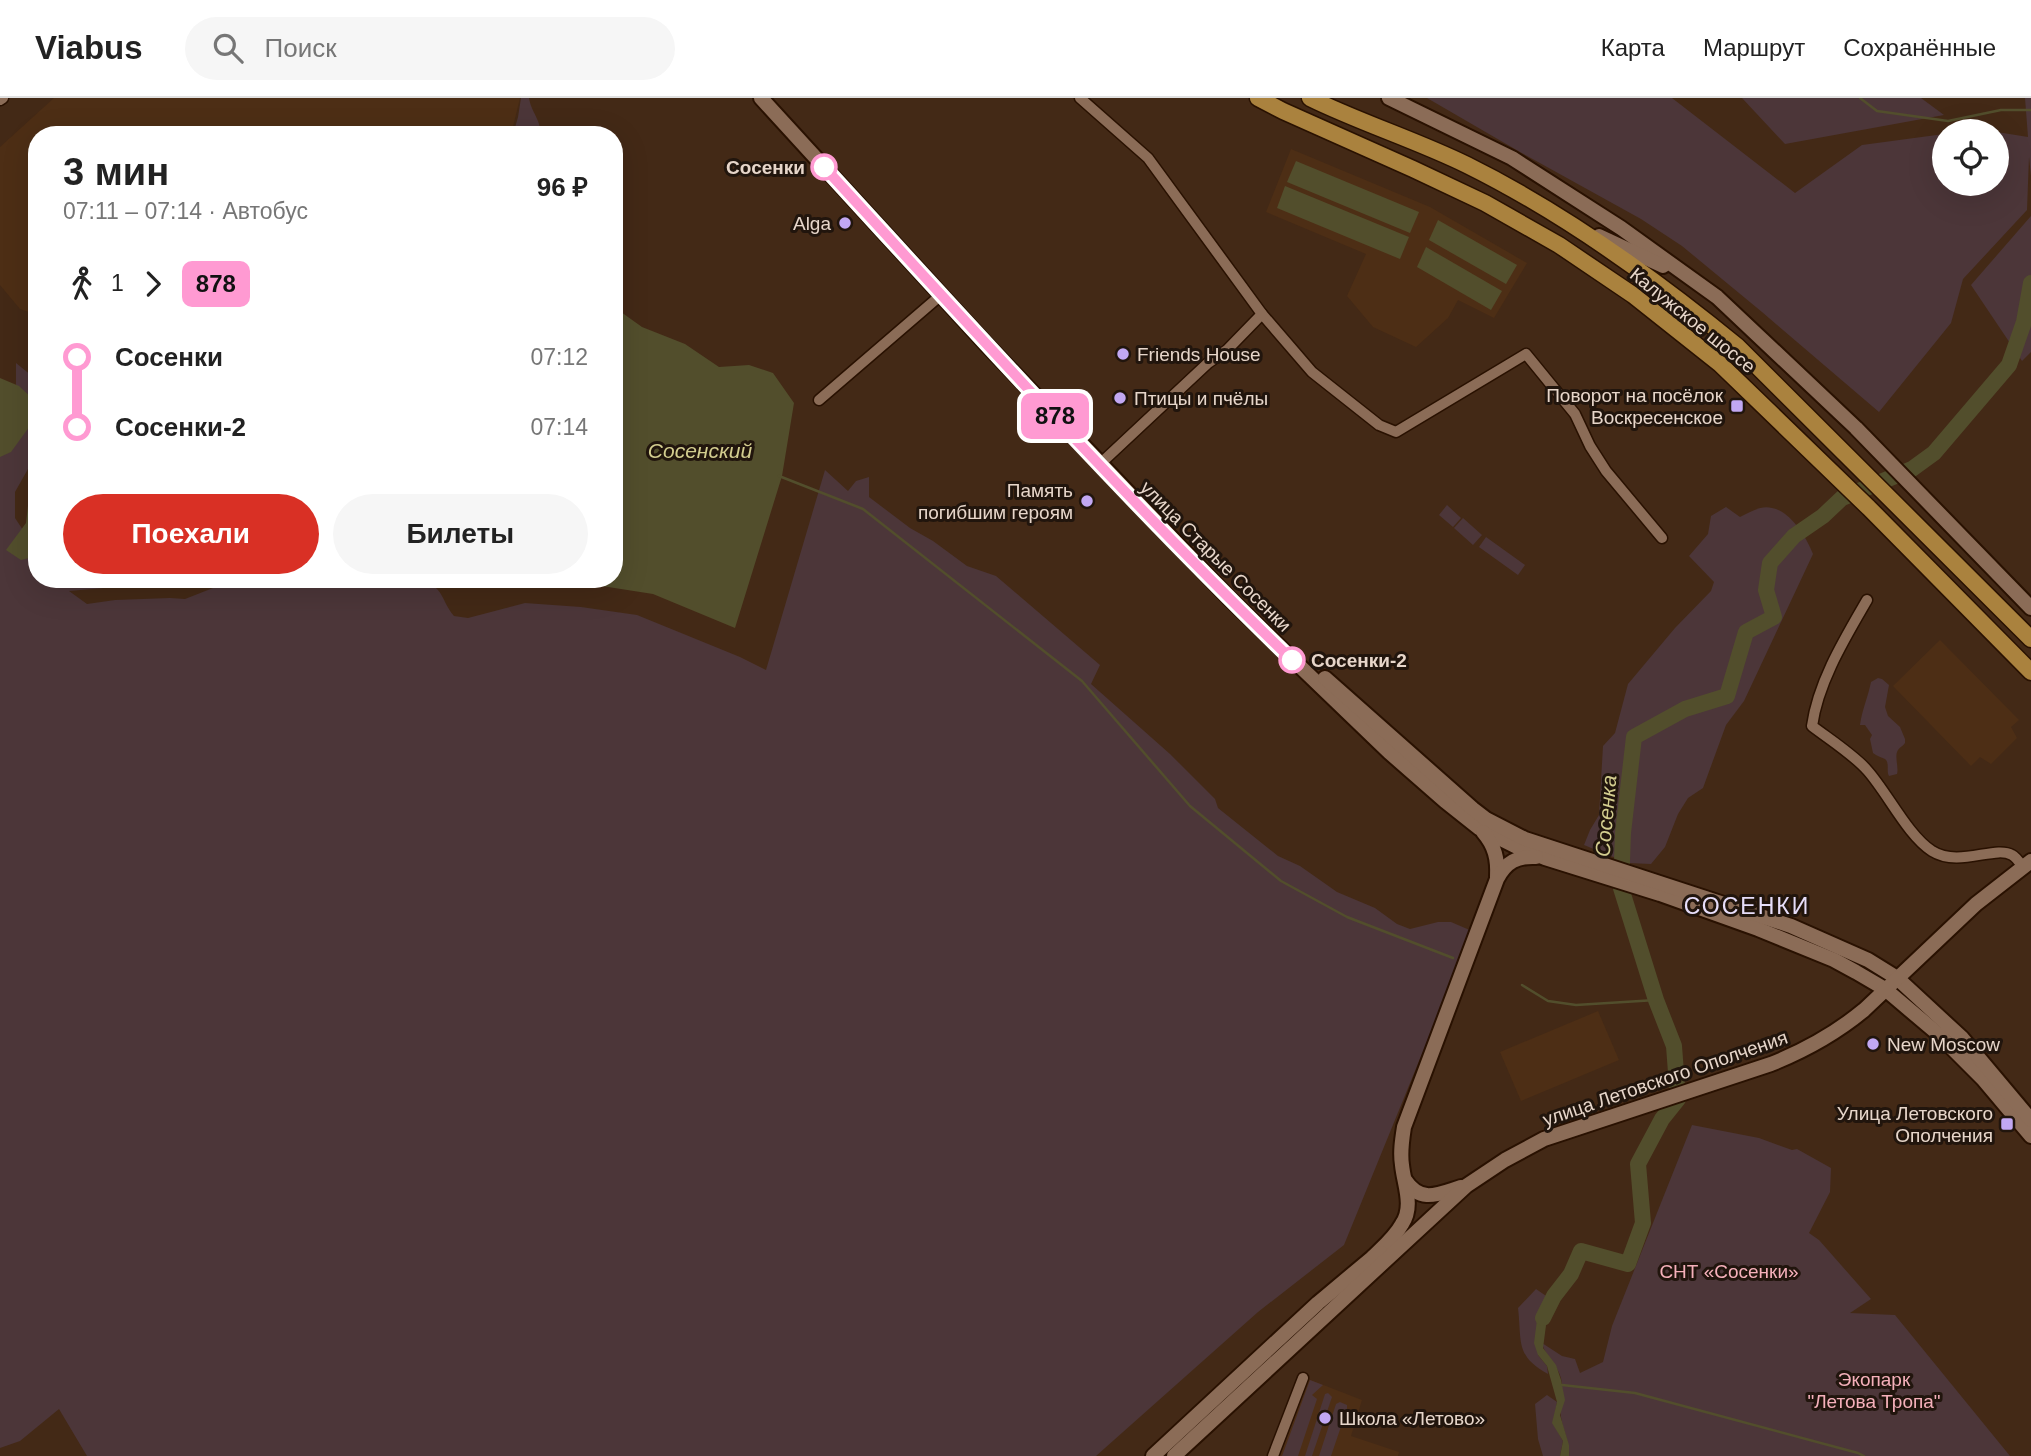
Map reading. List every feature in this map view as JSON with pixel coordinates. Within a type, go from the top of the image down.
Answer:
[{"type":"highway","name":"Калужское шоссе","points":[[1258,98],[1485,203],[1559,246],[1633,295],[1720,364],[1869,508],[2031,671]]},
{"type":"highway","name":"Калужское шоссе","points":[[1310,98],[1468,166],[1571,223],[1696,312],[1737,346],[2031,639]]},
{"type":"main road","name":"улица Старые Сосенки","points":[[761,98],[941,295],[1102,462],[1351,703],[1486,820],[1597,869]]},
{"type":"main road","name":"улица Старые Сосенки","points":[[770,98],[1229,598],[1389,752],[1479,828],[1545,858],[1597,869],[1791,926],[1868,960],[1897,978],[1962,1038],[2031,1120]]},
{"type":"main road","points":[[1389,98],[1512,158],[1621,228],[1717,297],[1856,428],[2031,608]]},
{"type":"main road","points":[[1571,223],[1698,284]]},
{"type":"main road","points":[[1479,828],[1495,849],[1497,879]]},
{"type":"main road","points":[[1373,1257],[1403,1223],[1407,1212],[1401,1146],[1404,1127],[1497,879],[1502,870],[1514,860],[1545,858]]},
{"type":"main road","name":"улица Летовского Ополчения","points":[[1174,1456],[1466,1186],[1505,1160],[1544,1139],[1696,1090],[1802,1052],[1845,1026],[1976,904],[2027,864]]},
{"type":"main road","name":"улица Старые Сосенки","points":[[1662,889],[1821,955],[1885,989],[1958,1053],[2031,1136]]},
{"type":"main road","points":[[1405,1180],[1410,1188],[1423,1195],[1466,1186]]},
{"type":"main road","name":"улица Летовского Ополчения","points":[[1153,1456],[1318,1303],[1373,1257],[1410,1238]]},
{"type":"street","points":[[1080,98],[1148,158],[1262,314],[1319,378],[1379,425],[1396,432],[1526,355],[1575,414],[1590,446],[1606,471],[1662,538]]},
{"type":"street","points":[[819,400],[941,295]]},
{"type":"street","points":[[1102,462],[1262,314]]},
{"type":"street","points":[[1867,600],[1839,650],[1814,710],[1812,726],[1867,769],[1909,827],[1930,850],[1944,857],[1959,859],[2004,853],[2027,864]]},
{"type":"street","points":[[1273,1456],[1303,1378]]},
{"type":"shaded area","points":[[54,98],[520,98],[513,126],[28,126],[28,312],[20,309],[0,285],[0,147]]},
{"type":"shaded area","points":[[1291,149],[1430,207],[1527,263],[1494,318],[1458,300],[1448,318],[1416,347],[1373,327],[1347,296],[1366,254],[1266,212]]},
{"type":"shaded area","points":[[1940,640],[2019,720],[2011,727],[2017,738],[1991,764],[1980,757],[1971,766],[1893,686]]},
{"type":"shaded area","points":[[1598,1011],[1619,1060],[1521,1101],[1500,1052]]},
{"type":"shaded area","name":"Школа «Летово»","points":[[1308,1379],[1362,1400],[1351,1436],[1399,1452],[1398,1456],[1280,1456]]},
{"type":"green space","points":[[521,98],[529,98],[539,126],[516,126]]},
{"type":"green space","points":[[1427,98],[1672,98],[1795,193],[1862,145],[1932,136],[1932,196],[2009,196],[2009,134],[2028,137],[2025,98],[2031,98],[2031,176],[2029,157],[2027,210],[1963,279],[1951,323],[1879,412],[1682,246],[1641,219]]},
{"type":"green space","points":[[1742,98],[1921,98],[1944,115],[1785,144]]},
{"type":"green space","points":[[2031,216],[2031,352],[2022,361],[1971,285]]},
{"type":"green space","points":[[16,363],[28,373],[28,404],[16,385]]},
{"type":"green space","points":[[28,407],[28,469],[15,492],[15,518],[28,538],[28,588],[104,588],[69,591],[87,604],[115,600],[185,599],[213,588],[436,588],[454,616],[468,618],[525,603],[637,615],[766,670],[825,470],[848,491],[856,481],[869,477],[869,497],[967,566],[996,576],[1100,665],[1091,684],[1170,754],[1215,799],[1218,808],[1278,856],[1300,866],[1337,892],[1375,908],[1397,924],[1410,929],[1438,922],[1451,922],[1472,931],[1344,1245],[1258,1312],[1096,1456],[87,1456],[59,1409],[20,1441],[0,1448],[0,447]]},
{"type":"green space","points":[[1447,505],[1461,518],[1453,527],[1439,515]]},
{"type":"green space","points":[[1726,507],[1740,517],[1764,507],[1779,510],[1797,526],[1813,554],[1744,701],[1726,725],[1703,788],[1688,798],[1678,814],[1665,847],[1651,864],[1628,863],[1584,845],[1599,815],[1603,746],[1615,733],[1628,684],[1675,628],[1711,591],[1714,582],[1689,556],[1708,534],[1711,516]]},
{"type":"green space","points":[[1463,518],[1482,535],[1473,545],[1454,528]]},
{"type":"green space","points":[[1486,537],[1525,565],[1518,575],[1479,547]]},
{"type":"green space","points":[[1878,678],[1889,685],[1885,707],[1888,716],[1900,727],[1905,739],[1897,752],[1897,774],[1889,776],[1885,759],[1873,753],[1870,739],[1872,735],[1865,725],[1860,725],[1871,682]]},
{"type":"green space","points":[[1692,1125],[1759,1138],[1792,1150],[1797,1149],[1831,1168],[1830,1192],[1809,1233],[1819,1240],[1871,1299],[1850,1313],[1895,1315],[2010,1456],[1569,1456],[1561,1417],[1561,1378],[1542,1343],[1562,1356],[1575,1359],[1580,1373],[1603,1362],[1612,1326]]},
{"type":"green space","points":[[1536,1289],[1549,1298],[1543,1306],[1538,1355],[1547,1366],[1548,1374],[1530,1361],[1522,1347],[1518,1308]]},
{"type":"green space","points":[[1310,1380],[1323,1385],[1312,1395],[1317,1399],[1298,1456],[1282,1456]]},
{"type":"green space","points":[[1328,1393],[1332,1397],[1312,1456],[1305,1456],[1325,1394]]},
{"type":"green space","points":[[1547,1395],[1557,1402],[1553,1423],[1563,1441],[1560,1456],[1543,1456],[1538,1439],[1535,1404]]},
{"type":"green space","points":[[1340,1402],[1347,1405],[1347,1409],[1331,1456],[1319,1456],[1336,1404]]},
{"type":"water","points":[[1296,161],[1419,212],[1410,233],[1287,182]]},
{"type":"water","points":[[1285,186],[1409,237],[1400,259],[1277,208]]},
{"type":"water","points":[[1438,220],[1517,265],[1506,284],[1429,240]]},
{"type":"water","points":[[1426,247],[1502,291],[1491,310],[1417,267]]},
{"type":"water","name":"Сосенский","points":[[623,313],[642,327],[685,344],[719,367],[749,365],[773,373],[794,403],[782,476],[735,628],[653,594],[615,588],[623,588]]},
{"type":"water","points":[[0,378],[19,386],[28,394],[28,429],[11,452],[0,457]]},
{"type":"water","points":[[28,506],[28,558],[21,560],[6,550],[26,523]]},
{"type":"water","points":[[1549,1298],[1560,1300],[1547,1318],[1543,1348],[1556,1365],[1561,1380],[1565,1400],[1560,1415],[1569,1445],[1569,1456],[1560,1456],[1563,1441],[1552,1423],[1557,1402],[1547,1366],[1538,1355],[1534,1343],[1537,1320]]},
{"type":"waterway","points":[[1860,98],[1877,111],[1948,121],[2001,110],[2031,110]]},
{"type":"waterway","name":"Сосенка","points":[[1543,1318],[1554,1296],[1571,1274],[1581,1251],[1628,1264],[1643,1223],[1638,1164],[1662,1119],[1678,1099],[1674,1046],[1656,1000],[1621,888],[1623,833],[1634,737],[1685,709],[1727,696],[1746,632],[1774,617],[1766,590],[1770,563],[1794,536],[1823,516],[1842,498],[1912,469],[1934,453],[2009,365],[2024,322],[2031,283]]},
{"type":"waterway","points":[[779,476],[863,509],[1082,681],[1190,806],[1281,881],[1347,917],[1453,958]]},
{"type":"waterway","points":[[1522,985],[1548,1001],[1576,1005],[1656,1000]]},
{"type":"waterway","points":[[1562,1385],[1635,1393],[1864,1456]]},
{"type":"bus line","name":"878","points":[[824,167],[1121,488],[1292,660]]},
{"type":"place","name":"Сосенки","points":[[824,167]]},
{"type":"place","name":"Alga","points":[[845,223]]},
{"type":"place","name":"Friends House","points":[[1123,354]]},
{"type":"place","name":"Птицы и пчёлы","points":[[1120,398]]},
{"type":"place","name":"Поворот на посёлок Воскресенское","points":[[1737,406]]},
{"type":"place","name":"Память погибшим героям","points":[[1087,501]]},
{"type":"place","name":"Сосенки-2","points":[[1292,660]]},
{"type":"place","name":"New Moscow","points":[[1873,1044]]},
{"type":"place","name":"Улица Летовского Ополчения","points":[[2007,1124]]},
{"type":"place","name":"Школа «Летово»","points":[[1325,1418]]},
{"type":"district","name":"СОСЕНКИ","points":[[1747,906]]},
{"type":"park label","name":"СНТ «Сосенки»","points":[[1729,1271]]},
{"type":"park label","name":"Экопарк \"Летова Тропа\"","points":[[1874,1390]]}]
